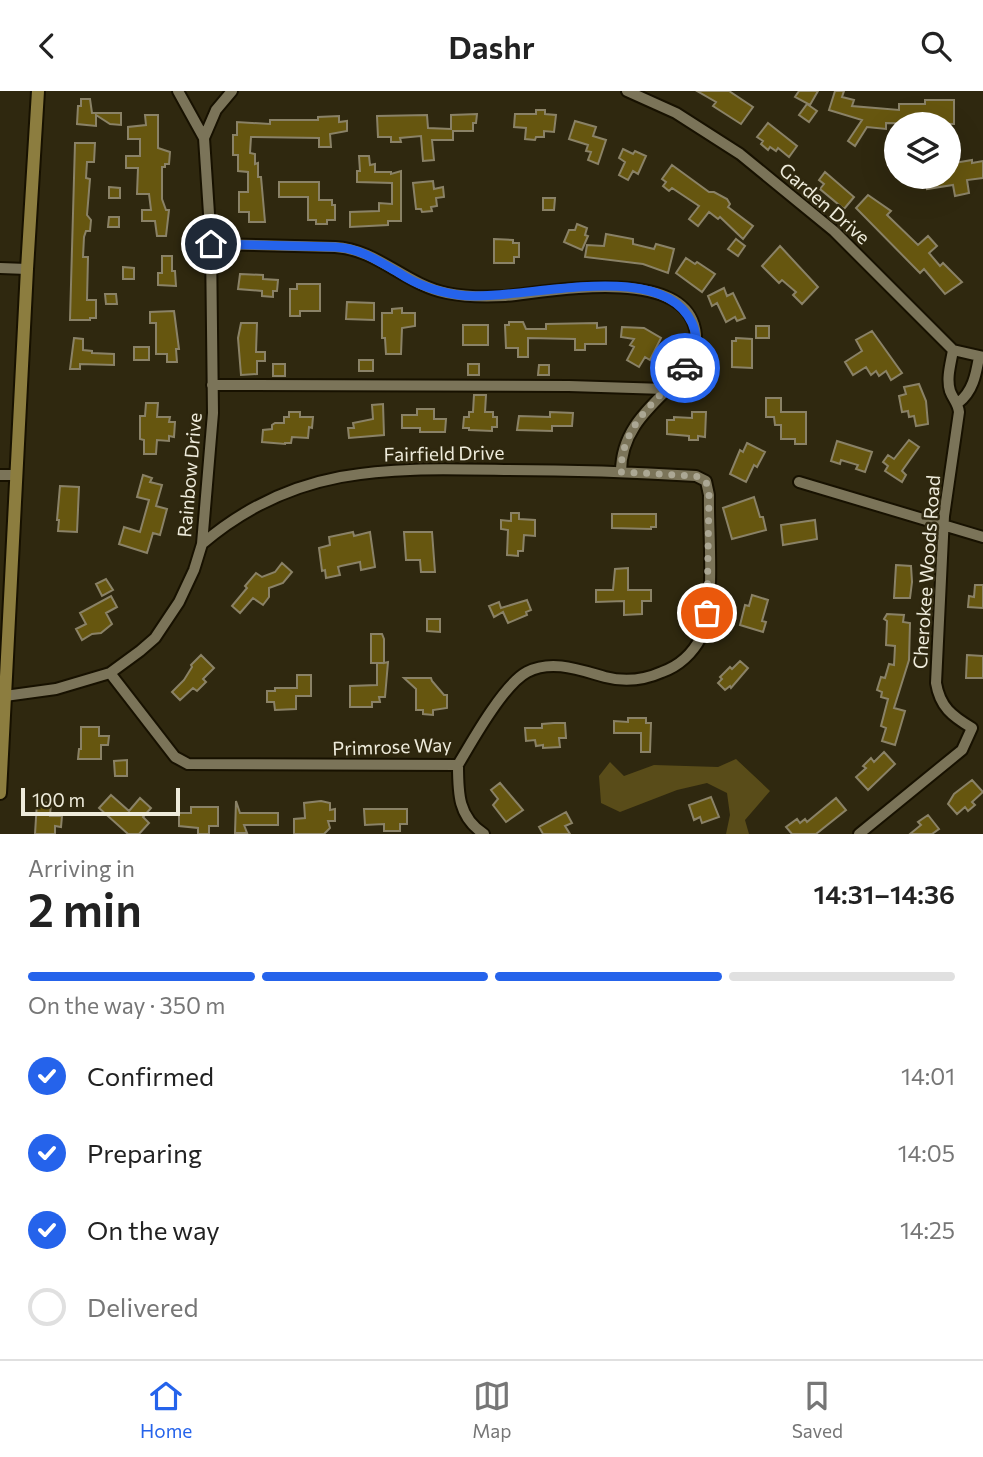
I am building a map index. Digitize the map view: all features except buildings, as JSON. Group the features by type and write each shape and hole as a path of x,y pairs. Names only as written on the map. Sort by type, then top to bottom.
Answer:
{"main road":[{"path":"0,793 38,91"}],"street":[{"name":"Rainbow Drive","path":"5,696 56,688 110,673 155,638 170,618 194,571 202,544 210,461 211,244 204,138 178,91"},
{"name":"Rainbow Drive","path":"204,138 216,110 233,91"},
{"name":"Garden Drive","path":"627,91 676,113 740,154 834,232 953,350 981,357"},
{"path":"211,244 355,249 431,289 460,295 503,296 607,286 657,292 679,305 688,314 696,335 696,346 691,361 643,413 632,429 621,454 621,472"},
{"path":"0,268 27,268"},
{"name":"Cherokee Woods Road","path":"953,350 949,386 960,412 943,526 936,683 938,696 951,715 977,726"},
{"name":"Cherokee Woods Road","path":"958,403 966,397 981,357"},
{"path":"212,385 569,386 665,389"},
{"name":"Fairfield Drive","path":"202,544 254,506 277,495 314,482 351,474 437,469 621,472 704,478"},
{"path":"0,475 16,475"},
{"name":"Primrose Way","path":"110,673 175,757 188,764 458,765 510,686 525,673 547,666 563,666 608,678 638,679 668,670 690,654 701,638 707,613 709,495 704,478"},
{"path":"799,482 983,537"},
{"path":"859,834 962,750 977,726"},
{"path":"458,765 458,795 463,810 472,824 484,834"}],"shaded area":[{"path":"736,759 770,791 745,820 749,834 726,834 730,815 727,793 707,783 677,790 620,812 601,803 599,776 610,762 624,776 654,765 718,767"}],"way so far":[{"path":"685,368 643,413 632,429 621,454 621,472 696,476 706,481 709,495 707,613"}],"route":[{"path":"211,244 355,249 383,262 412,281 431,289 460,295 503,296 607,286 657,292 679,305 694,326 696,346 694,355 685,368"}]}
